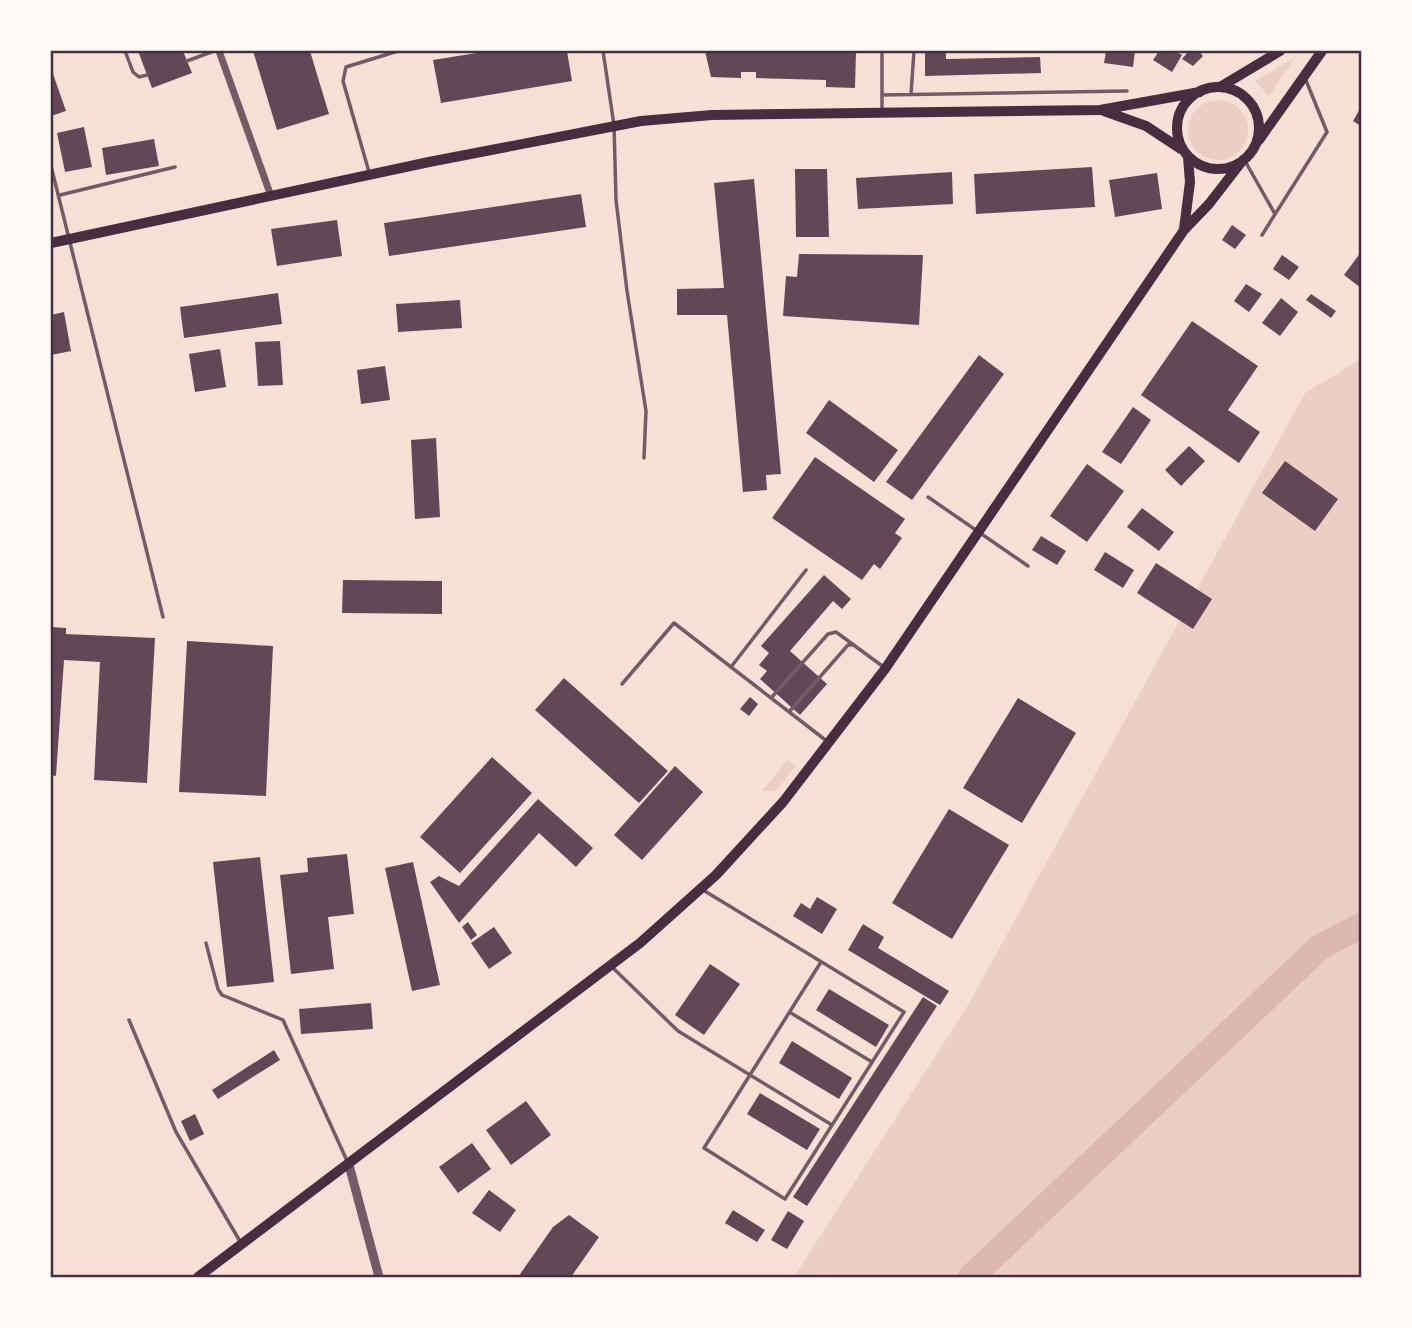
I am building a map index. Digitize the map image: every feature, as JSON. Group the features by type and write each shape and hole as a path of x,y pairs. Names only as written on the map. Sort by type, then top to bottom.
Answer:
{"main road":[{"path":"51,243 614,125 712,115 1101,110 1220,87 1280,51"},
{"path":"198,1277 611,966 701,889 775,811 830,744 886,668 1184,230 1209,204 1255,146 1322,51"},
{"path":"1220,87 1240,93 1254,108 1259,129 1255,146"},
{"path":"1184,230 1190,182 1186,154 1178,134 1180,114 1191,97 1200,92"},
{"path":"1101,110 1146,125 1200,165 1218,169 1244,160"}],"street":[{"path":"217,51 271,196"},
{"path":"349,1165 381,1276"}],"lane":[{"path":"125,51 133,72 139,77 147,75"},
{"path":"187,61 217,51"},
{"path":"370,175 343,81 344,73 346,67 398,51"},
{"path":"603,51 614,125 618,213 646,411 644,458"},
{"path":"882,51 882,113"},
{"path":"911,94 914,51"},
{"path":"1262,235 1327,132 1303,76"},
{"path":"882,95 1127,91"},
{"path":"1244,160 1275,214"},
{"path":"51,166 163,617"},
{"path":"60,195 176,167"},
{"path":"928,497 1028,566"},
{"path":"731,667 806,570"},
{"path":"622,684 674,623 830,744"},
{"path":"771,698 828,634 836,632 886,668"},
{"path":"789,712 848,645 854,646"},
{"path":"701,889 821,961 904,1012 785,1199 704,1148 752,1076 821,961"},
{"path":"206,943 222,995 283,1020 349,1165"},
{"path":"611,966 678,1031 832,1125"},
{"path":"791,1013 872,1062"},
{"path":"129,1020 176,1132 242,1244"}],"shaded area":[{"path":"1295,57 1269,96 1255,81"},
{"path":"1218,100 1235,105 1243,113 1248,130 1243,147 1235,155 1218,160 1201,155 1193,147 1188,130 1193,113 1201,105"},
{"path":"1361,359 1361,1277 794,1277 968,1005 1305,393"},
{"path":"788,759 796,766 776,791 762,791"}],"building":[{"path":"138,51 183,51 192,73 152,88"},
{"path":"253,51 310,51 329,114 277,130"},
{"path":"489,51 567,51 572,81 441,103 433,60"},
{"path":"705,51 856,51 855,88 826,87 826,80 756,78 756,72 741,72 741,78 711,77"},
{"path":"925,51 946,51 946,59 1040,57 1041,73 925,76"},
{"path":"1106,51 1135,51 1133,67 1104,63"},
{"path":"1159,51 1175,51 1182,55 1172,72 1153,60"},
{"path":"1184,51 1203,51 1203,56 1193,66 1182,59 1187,53"},
{"path":"51,68 66,111 51,116"},
{"path":"1361,107 1361,126 1353,121"},
{"path":"84,127 92,167 65,172 57,133"},
{"path":"154,139 159,166 106,175 102,148"},
{"path":"1092,167 1095,207 976,214 974,174"},
{"path":"795,169 827,169 829,237 796,237"},
{"path":"952,172 953,204 858,209 856,178"},
{"path":"1157,173 1162,209 1115,217 1109,180"},
{"path":"754,179 781,474 766,475 767,490 743,492 727,315 677,315 677,289 724,288 714,183"},
{"path":"581,194 586,227 389,256 384,223"},
{"path":"337,220 342,256 277,266 271,229"},
{"path":"1232,225 1246,235 1235,249 1222,240"},
{"path":"1361,252 1361,288 1344,275"},
{"path":"799,254 923,255 919,325 783,316 786,276 797,277"},
{"path":"1282,255 1299,267 1289,280 1273,269"},
{"path":"1246,284 1262,294 1249,312 1234,301"},
{"path":"278,293 282,324 184,338 180,307"},
{"path":"1311,294 1336,311 1331,318 1306,300"},
{"path":"1281,298 1298,312 1280,336 1262,323"},
{"path":"460,300 462,328 398,332 396,304"},
{"path":"64,312 71,351 51,355 51,315"},
{"path":"1192,321 1258,366 1228,410 1260,432 1239,463 1141,395"},
{"path":"280,341 283,385 258,386 255,342"},
{"path":"220,349 226,387 195,392 189,354"},
{"path":"979,355 1004,374 912,500 886,482"},
{"path":"385,366 390,400 361,404 357,370"},
{"path":"829,400 898,450 874,482 806,433"},
{"path":"1133,407 1151,420 1121,464 1102,452"},
{"path":"436,438 440,517 415,519 411,440"},
{"path":"1189,446 1205,461 1181,486 1165,470"},
{"path":"815,457 905,519 895,533 902,538 880,569 874,564 862,580 772,518"},
{"path":"1285,461 1338,499 1315,531 1262,493"},
{"path":"1087,464 1124,491 1087,542 1050,516"},
{"path":"1142,508 1174,532 1159,551 1127,527"},
{"path":"1041,536 1066,551 1057,565 1032,550"},
{"path":"1105,552 1134,570 1123,588 1094,570"},
{"path":"1156,563 1212,599 1193,629 1137,593"},
{"path":"824,575 851,599 842,609 833,601 790,651 827,684 800,715 760,679 767,671 759,665 769,653 761,646"},
{"path":"343,580 442,581 442,614 342,613"},
{"path":"51,627 66,628 66,634 155,638 147,783 94,780 100,662 64,660 56,776 51,775"},
{"path":"187,641 273,646 266,796 179,792"},
{"path":"564,678 668,771 639,803 535,710"},
{"path":"750,697 758,704 749,716 740,709"},
{"path":"1018,698 1076,733 1022,823 963,788"},
{"path":"492,757 532,793 460,873 420,837"},
{"path":"675,766 703,792 642,860 614,835"},
{"path":"538,799 593,848 576,867 539,833 459,923 430,882 439,876 459,886"},
{"path":"949,809 1009,845 952,939 892,903"},
{"path":"347,854 354,914 328,917 334,969 291,974 280,875 308,872 307,858"},
{"path":"260,857 274,982 227,987 213,862"},
{"path":"413,862 440,985 412,991 385,868"},
{"path":"817,897 837,909 822,934 793,916 801,903 810,909"},
{"path":"468,922 477,935 471,940 462,927"},
{"path":"863,924 884,937 878,948 949,991 940,1005 848,950"},
{"path":"494,927 512,953 489,969 471,943"},
{"path":"710,964 740,984 704,1035 675,1015"},
{"path":"829,989 889,1025 876,1047 816,1010"},
{"path":"923,997 937,1006 807,1206 793,1197"},
{"path":"371,1003 373,1029 301,1034 299,1009"},
{"path":"792,1041 852,1078 839,1099 779,1063"},
{"path":"274,1050 280,1060 218,1099 212,1090"},
{"path":"760,1093 820,1129 807,1150 747,1114"},
{"path":"526,1101 551,1135 511,1165 486,1130"},
{"path":"195,1114 204,1134 190,1141 181,1121"},
{"path":"472,1143 491,1169 458,1193 439,1167"},
{"path":"489,1190 516,1210 500,1232 472,1213"},
{"path":"733,1210 765,1230 757,1242 725,1223"},
{"path":"788,1211 804,1221 787,1249 771,1240"},
{"path":"569,1215 599,1237 571,1277 518,1277 553,1227"}],"waterway":[{"path":"971,1277 1320,947 1361,926"}]}
